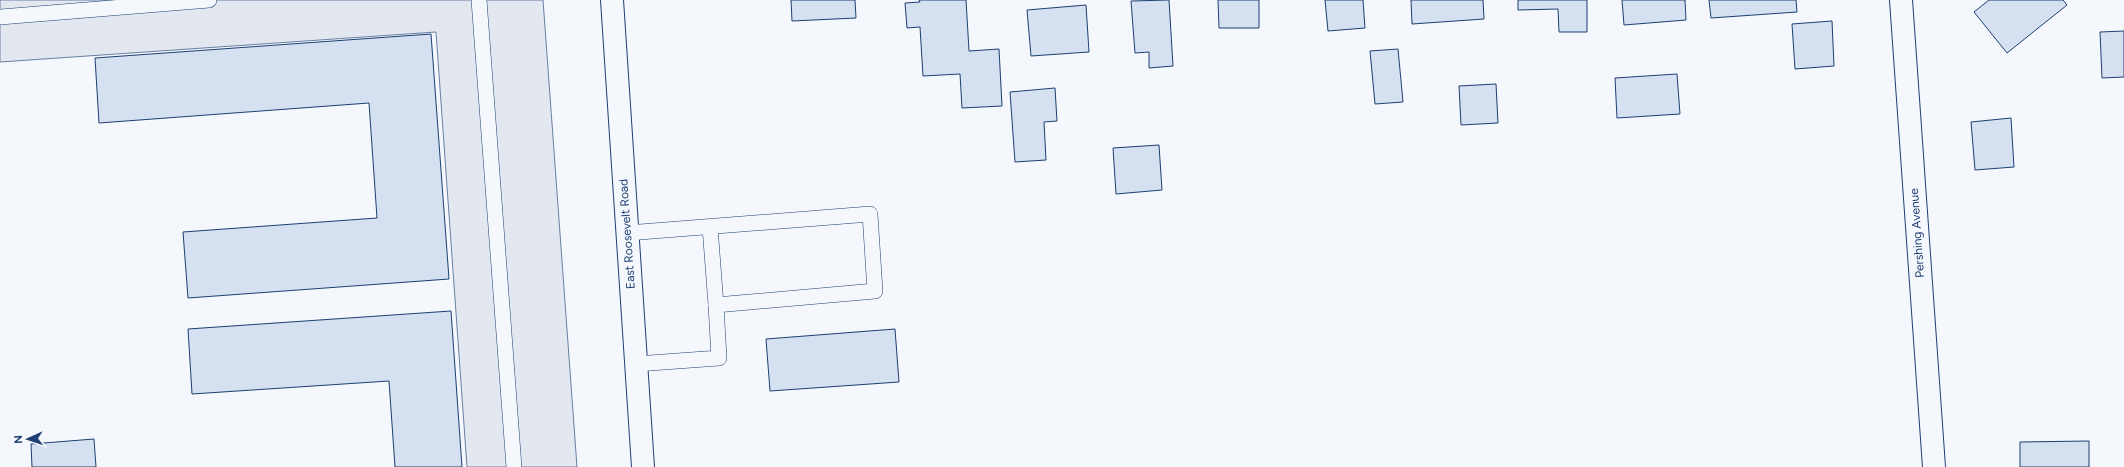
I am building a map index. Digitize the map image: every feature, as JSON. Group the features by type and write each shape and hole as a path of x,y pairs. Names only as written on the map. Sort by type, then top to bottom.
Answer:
{"main road":[{"name":"East Roosevelt Road","path":"612,0 636,364 645,467"},
{"name":"Pershing Avenue","path":"1901,0 1934,467"}],"lane":[{"path":"0,17 209,0"},
{"path":"479,0 514,467"},
{"path":"627,233 870,214 875,291 716,305"},
{"path":"636,364 719,358 710,227"}],"shaded area":[{"path":"0,0 543,0 577,467 467,467 436,32 0,62"}],"building":[{"path":"791,0 855,0 856,18 792,21"},
{"path":"919,0 966,0 969,51 999,49 1002,106 962,108 960,74 923,76 920,27 907,28 905,3 920,2"},
{"path":"1169,0 1173,66 1149,68 1149,52 1135,53 1131,1"},
{"path":"1218,0 1259,0 1259,28 1219,28"},
{"path":"1325,0 1363,0 1365,28 1328,31"},
{"path":"1411,0 1483,0 1484,19 1412,24"},
{"path":"1518,0 1587,0 1587,32 1559,32 1558,9 1518,10"},
{"path":"1622,0 1685,0 1686,20 1624,25"},
{"path":"1709,0 1796,0 1797,12 1711,18"},
{"path":"1989,0 2063,0 2067,5 2007,53 1974,12"},
{"path":"1086,5 1089,52 1031,56 1027,10"},
{"path":"1832,21 1834,66 1795,69 1792,24"},
{"path":"2124,31 2124,77 2102,78 2100,32"},
{"path":"431,34 449,279 188,298 183,232 377,218 369,103 99,123 95,58"},
{"path":"1398,49 1403,102 1375,104 1370,51"},
{"path":"1677,74 1680,114 1617,118 1615,78"},
{"path":"1496,84 1498,123 1461,125 1459,86"},
{"path":"1055,88 1057,121 1044,122 1046,160 1015,162 1010,92"},
{"path":"2011,118 2014,167 1975,170 1971,122"},
{"path":"1159,145 1162,190 1116,194 1113,148"},
{"path":"451,311 462,467 395,467 389,381 192,394 188,329"},
{"path":"895,329 899,382 770,391 766,339"},
{"path":"94,439 96,467 32,467 31,444"},
{"path":"2089,441 2089,467 2020,467 2020,442"}]}
